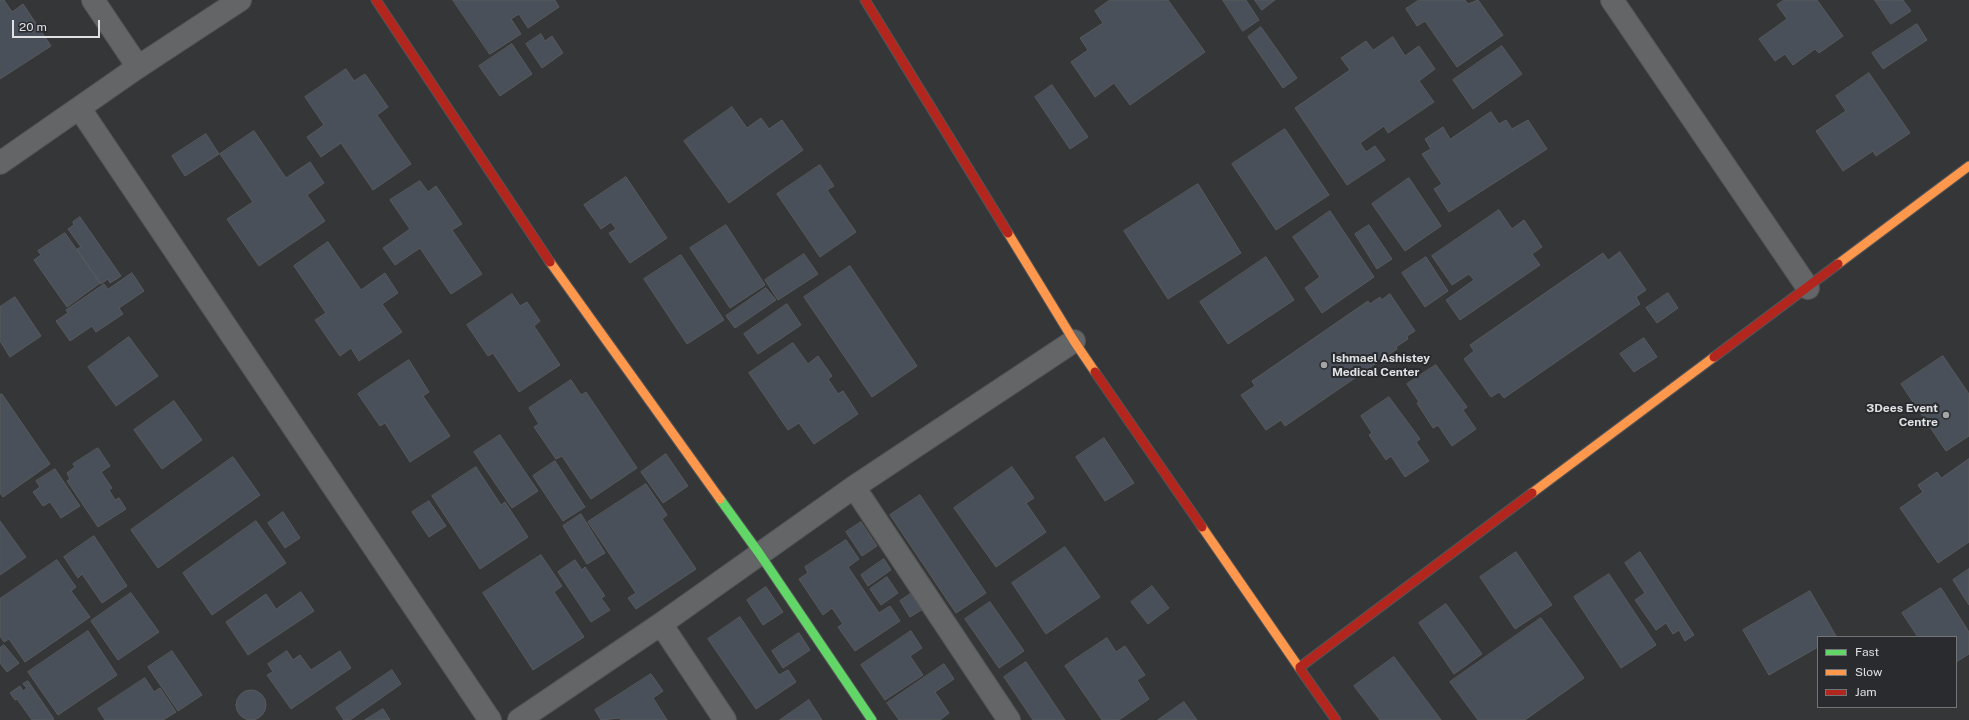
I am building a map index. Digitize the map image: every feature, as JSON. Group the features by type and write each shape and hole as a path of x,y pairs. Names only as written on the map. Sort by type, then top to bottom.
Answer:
{"street":[{"path":"93,0 138,67"},
{"path":"0,164 138,67 240,0"},
{"path":"376,0 556,273 759,553 872,720"},
{"path":"865,0 1074,340 1336,720"},
{"path":"1612,0 1808,288"},
{"path":"80,109 490,720"},
{"path":"1300,667 1969,166"},
{"path":"530,717 854,487 1074,340"},
{"path":"854,487 1009,720"},
{"path":"661,624 725,720"}],"building":[{"path":"0,0 4,0 12,12 23,4 51,46 0,79"},
{"path":"453,0 555,0 559,7 528,28 519,14 511,19 521,34 490,54"},
{"path":"1110,0 1168,0 1205,52 1130,105 1114,83 1095,97 1071,62 1088,50 1080,38 1103,23 1095,11"},
{"path":"1223,0 1246,0 1259,20 1243,31"},
{"path":"1255,0 1275,0 1262,10"},
{"path":"1419,0 1465,0 1468,4 1478,0 1503,35 1457,67 1425,21 1417,26 1406,9"},
{"path":"1784,0 1817,0 1843,36 1819,53 1815,49 1793,65 1785,54 1775,61 1759,39 1787,19 1777,5"},
{"path":"1875,0 1903,0 1911,11 1891,24"},
{"path":"1917,24 1927,40 1883,69 1872,53"},
{"path":"1261,27 1297,78 1283,88 1248,37"},
{"path":"541,34 545,41 552,36 563,53 542,68 526,44"},
{"path":"1393,37 1405,56 1419,46 1435,69 1419,81 1434,102 1388,133 1384,126 1360,143 1366,152 1375,146 1385,160 1347,185 1295,108 1350,70 1341,58 1366,41 1373,50"},
{"path":"512,44 532,74 500,96 479,66"},
{"path":"1502,46 1522,74 1473,109 1453,80"},
{"path":"346,69 354,81 365,74 388,107 377,115 411,164 373,190 341,143 321,157 307,137 324,125 305,97"},
{"path":"1869,73 1910,133 1876,156 1873,151 1843,171 1816,131 1846,111 1836,96"},
{"path":"1052,85 1088,137 1070,149 1035,97"},
{"path":"732,107 747,128 761,118 769,129 782,120 803,150 729,203 684,141"},
{"path":"1491,112 1499,124 1506,120 1512,129 1528,120 1547,149 1449,212 1434,189 1442,184 1422,154 1431,149 1425,139 1443,127 1450,139"},
{"path":"1285,129 1329,195 1276,230 1232,164"},
{"path":"254,131 286,178 310,162 324,183 307,195 325,221 259,266 227,219 253,202 220,154"},
{"path":"206,134 219,154 185,176 172,156"},
{"path":"820,165 834,186 827,190 856,232 820,257 777,194"},
{"path":"626,177 667,238 630,263 609,233 616,229 611,222 601,229 584,205"},
{"path":"1409,178 1441,226 1405,251 1372,204"},
{"path":"420,181 428,192 436,186 462,224 452,230 482,274 451,294 420,248 395,265 383,248 410,229 390,200"},
{"path":"1198,184 1241,253 1168,299 1124,231"},
{"path":"1499,210 1512,229 1524,220 1542,247 1532,254 1540,265 1460,320 1446,300 1474,280 1469,274 1452,285 1432,256"},
{"path":"1330,211 1374,277 1322,313 1305,288 1320,277 1293,237"},
{"path":"80,217 121,276 110,283 108,279 101,284 77,249 81,247 68,229 74,225 73,222"},
{"path":"726,225 765,285 730,308 690,248"},
{"path":"1369,225 1392,259 1377,269 1355,234"},
{"path":"65,233 100,283 67,307 34,260 41,255 38,251"},
{"path":"328,242 361,290 385,273 398,293 382,304 402,332 359,361 351,348 340,356 315,320 326,313 294,266"},
{"path":"1620,252 1646,290 1636,297 1640,304 1504,398 1499,392 1491,397 1464,359 1474,351 1470,345 1603,253 1608,260"},
{"path":"804,254 818,274 778,300 765,280"},
{"path":"681,255 724,320 687,344 644,279"},
{"path":"1266,257 1294,300 1228,344 1200,302"},
{"path":"1426,257 1448,291 1425,307 1402,273"},
{"path":"850,266 917,366 872,397 804,297"},
{"path":"132,273 144,291 119,308 123,314 96,332 92,326 70,341 56,321 68,313 66,310 104,284 108,289"},
{"path":"766,288 776,300 735,328 726,316"},
{"path":"1668,293 1678,308 1657,323 1646,308"},
{"path":"512,294 520,306 527,302 540,321 534,326 560,365 519,392 493,353 488,356 467,325"},
{"name":"Ishmael Ashistey Medical Center","path":"1390,294 1415,331 1407,336 1408,339 1396,347 1397,349 1285,426 1281,420 1266,430 1241,395 1255,386 1252,381 1368,301 1370,304 1380,297 1381,300"},
{"path":"15,297 41,336 10,357 0,341 0,307"},
{"path":"787,304 801,325 758,354 744,334"},
{"path":"129,337 158,376 116,406 88,367"},
{"path":"1644,338 1657,357 1634,372 1620,354"},
{"path":"793,343 808,364 818,356 832,376 828,379 838,394 843,391 858,414 814,444 799,423 788,430 749,373"},
{"name":"3Dees Event Centre","path":"1943,356 1969,394 1969,436 1946,451 1901,384"},
{"path":"409,360 429,392 423,396 450,436 410,462 385,423 380,426 358,394"},
{"path":"1436,365 1467,407 1463,410 1476,429 1452,446 1438,425 1433,428 1407,384"},
{"path":"571,380 581,395 586,392 637,468 591,499 562,456 556,459 534,427 539,424 529,408"},
{"path":"2,394 50,464 3,497 0,493 0,395"},
{"path":"1389,397 1420,439 1416,442 1429,461 1405,477 1391,456 1386,460 1369,435 1372,433 1361,416"},
{"path":"174,401 202,440 162,469 134,430"},
{"path":"500,435 538,491 512,508 474,452"},
{"path":"1104,438 1134,483 1105,501 1076,457"},
{"path":"98,448 110,466 101,472 112,488 109,490 115,500 119,498 126,509 98,527 67,481 70,479 67,473 75,467 73,464"},
{"path":"666,454 688,486 663,503 641,472"},
{"path":"233,457 260,495 158,568 131,530"},
{"path":"1969,459 1969,542 1938,563 1900,508 1923,492 1918,485 1937,472 1941,478"},
{"path":"555,461 585,507 563,521 533,476"},
{"path":"476,467 501,505 505,502 528,537 480,569 432,496"},
{"path":"1012,467 1034,498 1026,503 1046,532 996,567 954,508"},
{"path":"55,469 80,506 61,518 50,502 43,506 33,492 40,487 36,481"},
{"path":"646,484 667,515 662,519 696,569 636,609 628,598 636,593 588,522"},
{"path":"920,495 986,593 956,613 890,515"},
{"path":"429,501 446,526 429,537 412,512"},
{"path":"283,512 300,538 285,548 268,523"},
{"path":"581,514 605,553 587,564 563,526"},
{"path":"0,521 26,557 0,575"},
{"path":"256,521 286,563 212,615 183,573"},
{"path":"861,522 877,546 862,556 846,532"},
{"path":"94,536 127,586 102,603 82,574 78,578 64,557"},
{"path":"846,540 859,559 848,567 879,613 890,606 900,621 855,651 838,627 843,624 832,608 823,615 799,579 808,573 805,567"},
{"path":"1065,547 1100,597 1046,634 1012,583"},
{"path":"1516,552 1552,605 1515,629 1480,577"},
{"path":"1640,552 1694,635 1685,641 1679,630 1673,634 1666,623 1656,630 1635,600 1645,593 1625,563"},
{"path":"541,555 562,586 554,592 584,637 533,670 483,593"},
{"path":"884,559 891,570 868,586 861,575"},
{"path":"57,560 76,587 71,591 90,617 25,662 9,639 4,642 0,636 0,599"},
{"path":"575,560 582,570 585,567 605,596 601,598 610,610 591,622 558,572"},
{"path":"1969,569 1969,605 1953,580"},
{"path":"1609,574 1656,645 1621,668 1574,597"},
{"path":"887,577 898,593 881,605 870,589"},
{"path":"1152,586 1169,608 1148,624 1131,602"},
{"path":"766,587 783,612 763,625 747,600"},
{"path":"1941,588 1969,632 1969,654 1957,661 1957,636 1917,636 1902,613"},
{"path":"1810,591 1836,636 1817,636 1817,648 1769,675 1743,630"},
{"path":"301,592 314,611 248,655 226,622 266,594 276,609"},
{"path":"131,593 159,632 118,660 91,621"},
{"path":"912,593 923,609 910,617 900,601"},
{"path":"990,602 1024,651 999,668 965,619"},
{"path":"1446,604 1482,654 1454,674 1419,623"},
{"path":"740,617 779,675 788,670 796,682 756,709 708,639"},
{"path":"1541,618 1584,678 1525,720 1478,720 1450,682"},
{"path":"88,631 117,675 58,715 28,672"},
{"path":"911,631 922,648 910,656 923,675 885,700 861,665"},
{"path":"799,633 810,650 783,668 772,651"},
{"path":"1107,638 1116,652 1125,646 1145,675 1137,680 1149,699 1119,720 1102,720 1065,666"},
{"path":"4,645 19,663 7,672 0,663 0,648"},
{"path":"172,651 202,695 178,711 148,667"},
{"path":"287,651 293,660 300,655 311,670 340,651 351,668 291,709 267,675 273,672 268,664"},
{"path":"1394,657 1441,720 1380,720 1354,686"},
{"path":"1026,662 1065,720 1033,720 1004,677"},
{"path":"944,664 954,679 935,692 949,713 940,720 899,720 887,703"},
{"path":"392,670 401,684 350,720 344,720 336,708"},
{"path":"651,674 663,691 653,698 667,720 621,720 620,718 601,720 595,710"},
{"path":"145,678 154,692 160,688 176,712 163,720 105,720 98,709"},
{"path":"28,681 54,719 32,720 17,699 15,700 10,693 20,686 23,691 27,688 23,684"},
{"path":"251,690 262,694 266,705 262,716 251,720 240,716 236,705 240,694"},
{"path":"809,700 822,720 780,720"},
{"path":"1184,702 1197,720 1158,720"},
{"path":"383,709 390,720 365,720"}],"traffic: fast":[{"path":"720,499 759,553 872,720"}],"traffic: slow":[{"path":"1838,264 1969,166"},
{"path":"1008,233 1074,341 1095,372"},
{"path":"550,262 720,499"},
{"path":"1532,493 1714,357"},
{"path":"1202,527 1300,669"}],"traffic: jam":[{"path":"376,0 550,262"},
{"path":"865,0 1008,233"},
{"path":"1714,357 1838,264"},
{"path":"1095,372 1202,527"},
{"path":"1300,667 1532,493"},
{"path":"1300,669 1336,720"}],"place":[{"name":"Ishmael Ashistey Medical Center","path":"1324,365"},
{"name":"3Dees Event Centre","path":"1946,415"}]}
